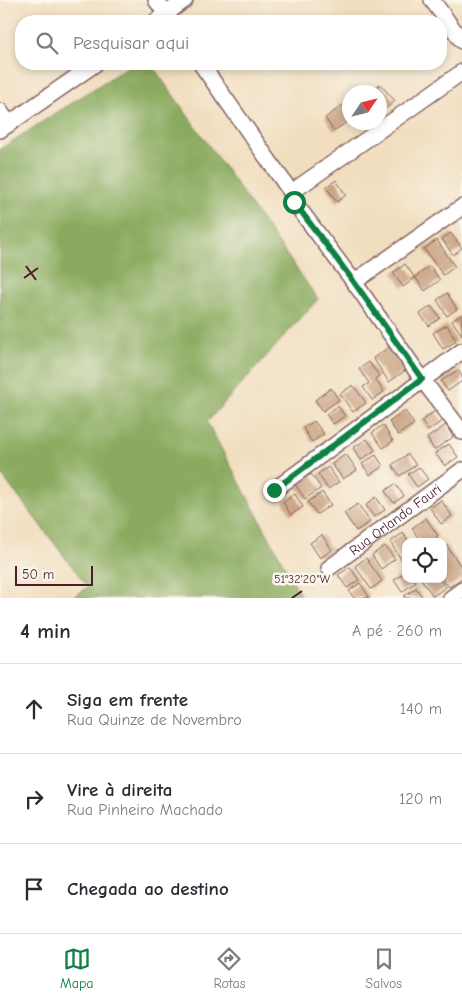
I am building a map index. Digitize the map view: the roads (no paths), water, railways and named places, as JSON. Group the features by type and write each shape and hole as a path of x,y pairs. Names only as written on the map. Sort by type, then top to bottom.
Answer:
{"street":[{"path":"156,0 162,15"},
{"path":"168,15 185,0"},
{"path":"432,0 443,15"},
{"path":"447,20 462,41"},
{"path":"0,111 4,127 86,70"},
{"path":"205,70 293,195 294,202 462,432"},
{"path":"293,195 296,189 462,72"},
{"path":"354,282 462,207"},
{"path":"274,490 462,351"},
{"name":"Rua Orlando Fauri","path":"329,568 462,470"},
{"path":"451,598 462,590"}]}
